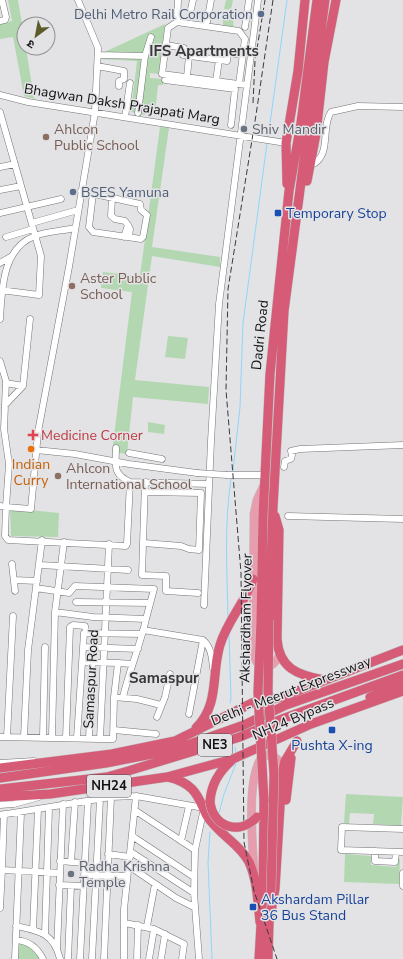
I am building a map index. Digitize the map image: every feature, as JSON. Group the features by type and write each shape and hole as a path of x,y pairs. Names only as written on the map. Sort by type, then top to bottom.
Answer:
{"highway":[{"path":"289,191 286,179 286,143 298,71 305,0"},
{"path":"289,191 301,123 317,0"},
{"path":"292,246 325,0"},
{"path":"292,246 301,217 315,141 324,62 336,0"},
{"name":"Dadri Road","path":"265,479 270,374 289,191"},
{"name":"Dadri Road","path":"273,507 284,311 292,246"},
{"name":"Akshardham Flyover","path":"265,479 258,692 264,800 268,929"},
{"path":"273,507 279,530 277,639 280,656 293,670 302,675 325,680"},
{"name":"Akshardham Flyover","path":"260,922 267,891 274,774 268,692 273,507"},
{"path":"187,735 200,724 209,710 215,686 218,655 223,637 249,593 253,580"},
{"name":"NH24 Bypass","path":"0,768 55,762 175,741 252,703 282,696 403,650"},
{"name":"Delhi - Meerut Expressway","path":"0,778 20,777 173,750 244,725 286,705 403,664"},
{"name":"Delhi - Meerut Expressway","path":"0,789 20,791 107,777 240,737 282,719 403,675"},
{"path":"352,709 374,694 403,682"},
{"name":"NH24 Bypass","path":"20,791 50,794 167,777 233,759 311,724 403,690"},
{"path":"268,959 268,929 273,904 284,766 297,741 311,724"},
{"path":"273,904 281,895 285,805 290,760 297,741"},
{"path":"233,759 217,776 211,792 210,802 214,816 218,822 231,828 245,826 252,823 257,817 264,800"},
{"path":"167,777 180,780 192,789 204,808 207,816 242,852 248,861 255,885 260,922 259,959"},
{"path":"0,797 20,791"}],"main road":[{"path":"265,479 257,500 254,514 253,655 257,664 264,667 275,663 280,656"},
{"path":"255,885 251,830 257,764 264,755 272,755 284,766"}],"street":[{"path":"0,21 5,20 6,17 2,0"},
{"path":"3,506 31,509 36,450 95,112 98,48 78,0"},
{"path":"177,22 178,0"},
{"path":"191,9 193,0"},
{"path":"207,22 211,0"},
{"path":"245,27 249,0"},
{"path":"204,605 219,304 258,0"},
{"path":"246,85 162,74 168,28 177,22 253,34"},
{"path":"239,84 245,39 242,33"},
{"path":"138,114 145,56 151,37"},
{"path":"166,45 184,48 183,55 219,60 227,61 228,53 243,55"},
{"path":"98,55 145,56"},
{"path":"187,77 189,56"},
{"path":"216,81 219,60"},
{"path":"97,66 124,71 126,75 124,79 119,81 119,86"},
{"path":"165,80 235,89 231,125"},
{"path":"125,117 130,83"},
{"name":"Bhagwan Daksh Prajapati Marg","path":"0,95 28,102 286,143"},
{"path":"315,163 318,161 322,152 328,116 331,112 358,106 403,107"},
{"path":"0,112 3,134 15,164 41,256 39,295 1,290"},
{"path":"0,167 15,164"},
{"path":"0,190 21,186"},
{"path":"81,194 92,193 140,204 141,210 147,215 144,238 126,237 93,232 90,230 88,227 92,193"},
{"path":"112,198 111,216 115,219 125,220 128,225 125,228 126,237"},
{"path":"0,214 61,199"},
{"path":"6,237 78,210"},
{"path":"0,263 12,256 22,244 35,236 75,228"},
{"path":"0,319 1,290 12,256"},
{"path":"5,405 23,386 30,319"},
{"path":"0,361 6,383 4,429 8,452 9,482 3,506 6,538 126,546 130,482"},
{"path":"6,383 23,386"},
{"path":"0,437 4,429"},
{"path":"284,467 285,461 291,459 291,451 300,449 403,445"},
{"path":"116,448 117,473 122,478 130,482 209,484"},
{"path":"36,450 75,454 116,462 265,479"},
{"path":"0,452 8,452"},
{"path":"129,453 162,459"},
{"path":"145,482 142,574 166,576 166,590 198,593"},
{"path":"145,492 209,493"},
{"path":"144,543 181,546 199,550 201,493"},
{"path":"288,516 403,519"},
{"path":"24,737 28,650 42,540"},
{"path":"52,737 55,612 64,542"},
{"name":"Samaspur Road","path":"0,737 100,739 109,544"},
{"path":"12,564 14,591"},
{"path":"40,565 128,570"},
{"path":"14,580 37,584 57,591 70,592 75,586 154,589 143,632 123,697"},
{"path":"76,602 150,603"},
{"path":"55,612 106,618 146,619"},
{"path":"7,737 13,616"},
{"path":"66,738 70,627 73,625 85,626 86,632 83,635 77,738"},
{"path":"86,632 143,632 202,640 207,644 211,652 215,686"},
{"path":"189,714 202,640"},
{"path":"43,737 45,647"},
{"path":"83,647 138,649"},
{"path":"82,662 132,664"},
{"path":"89,739 92,662"},
{"path":"100,739 113,739 114,697 118,663"},
{"path":"157,717 165,697 170,674"},
{"path":"114,697 123,697 161,705"},
{"path":"114,730 156,734"},
{"path":"0,763 26,760 55,762"},
{"path":"0,805 24,802 50,794"},
{"path":"124,959 124,909 136,811 136,796"},
{"path":"0,908 2,814 21,813 63,804 111,797 136,796 204,808 195,850 194,877 194,907 199,959"},
{"path":"104,959 111,797"},
{"path":"92,959 100,799"},
{"path":"80,959 88,801"},
{"path":"72,862 75,802"},
{"path":"60,959 57,949 63,804"},
{"path":"181,841 189,806"},
{"path":"45,934 50,808"},
{"path":"33,930 38,809"},
{"path":"136,811 195,850"},
{"path":"15,959 21,813"},
{"path":"403,830 342,827 341,850 403,852"},
{"path":"132,836 194,877"},
{"path":"375,851 375,861 395,862 396,852"},
{"path":"108,854 131,855 194,894"},
{"path":"60,861 84,863"},
{"path":"129,866 181,901 194,907"},
{"path":"1,870 59,873"},
{"path":"403,873 403,886"},
{"path":"84,874 127,876"},
{"path":"147,926 155,884"},
{"path":"59,885 83,886"},
{"path":"68,959 71,886"},
{"path":"125,923 147,926 184,944 182,959"},
{"path":"137,959 138,925"},
{"path":"16,926 45,934 57,949"},
{"path":"149,959 154,929"},
{"path":"161,959 166,934"},
{"path":"16,940 24,940 33,945 39,951 43,959"}],"green space":[{"path":"8,0 18,0 21,16 16,16 16,53 13,37 0,39 0,24 12,21"},
{"path":"226,0 233,0 231,10 224,9"},
{"path":"223,11 234,12 233,30 223,29"},
{"path":"165,24 159,74 150,73 150,78 163,79 163,85 158,85 155,113 146,112 145,115 131,112 137,61 98,59 98,55"},
{"path":"17,56 27,56 34,99 24,96"},
{"path":"160,127 169,128 152,247 220,257 220,267 152,256 135,380 209,387 208,404 133,397 127,454 112,452 132,292 101,288 103,272 140,276"},
{"path":"168,336 188,338 185,359 165,357"},
{"path":"148,422 165,425 164,434 148,432"},
{"path":"10,508 59,513 58,537 11,536"},
{"path":"346,794 403,797 401,826 373,824 374,814 350,813 349,824 344,823"},
{"path":"345,854 371,856 371,865 396,867 397,858 400,859 399,884 344,882"},
{"path":"18,942 34,948 41,959 18,959"}],"waterway":[{"path":"268,138 287,0"},
{"path":"233,471 240,407 243,323 267,143"},
{"path":"228,617 227,513 231,479"},
{"path":"229,634 230,703"},
{"path":"235,747 236,754"},
{"path":"219,813 224,794 237,761"},
{"path":"210,832 208,862 212,959"}],"railway":[{"path":"253,103 255,61 265,0"},
{"path":"273,0 228,289 226,390 241,573 244,842 254,891 277,959"}],"place":[{"name":"Delhi Metro Rail Corporation","path":"261,14"},
{"name":"Shiv Mandir","path":"244,129"},
{"name":"Ahlcon Public School","path":"46,137"},
{"name":"BSES Yamuna","path":"73,192"},
{"name":"Temporary Stop","path":"278,213"},
{"name":"Aster Public School","path":"72,286"},
{"name":"Medicine Corner","path":"33,435"},
{"name":"Indian Curry","path":"31,449"},
{"name":"Ahlcon International School","path":"58,476"},
{"name":"Pushta X-ing","path":"332,730"},
{"name":"Radha Krishna Temple","path":"71,874"},
{"name":"Akshardam Pillar 36 Bus Stand","path":"253,907"}],"district":[{"name":"IFS Apartments","path":"204,51"},
{"name":"Samaspur","path":"164,678"}]}
